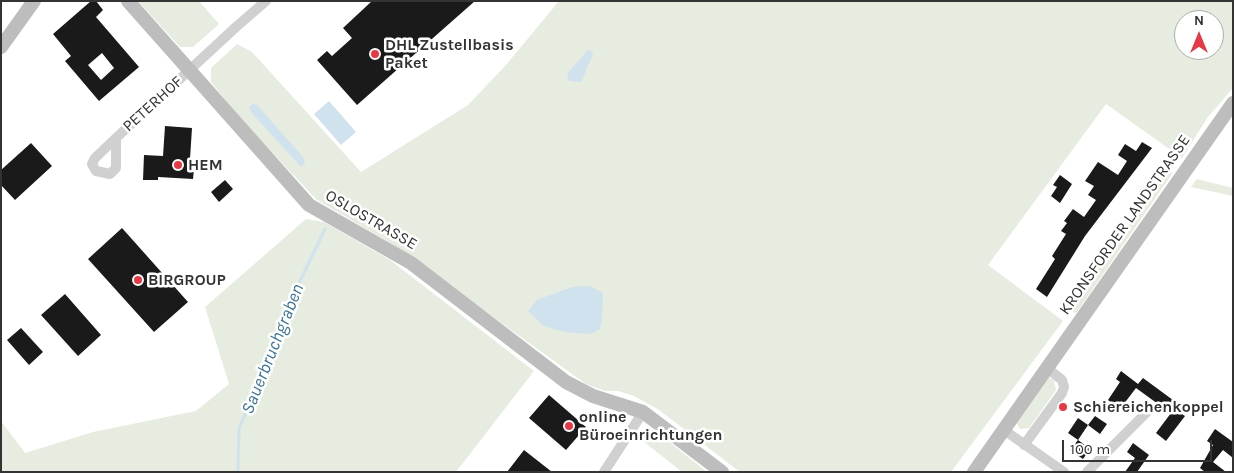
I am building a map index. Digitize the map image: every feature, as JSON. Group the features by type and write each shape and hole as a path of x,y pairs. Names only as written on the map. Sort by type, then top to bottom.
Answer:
{"street":[{"path":"1,47 34,1"},
{"name":"OSLOSTRASSE","path":"128,1 191,69 272,166 310,205 411,263 566,382 593,396 643,412 722,472"},
{"name":"PETERHOF","path":"116,138 266,1"},
{"name":"KRONSFORDER LANDSTRASSE","path":"974,472 1233,103"},
{"path":"1024,445 1062,393 1064,387 1062,380 1047,368"},
{"path":"1088,472 1148,411"},
{"path":"604,472 643,412"},
{"path":"1004,430 1064,472"}],"shaded area":[{"path":"138,1 199,1 219,24 193,47 180,47"},
{"path":"559,1 1233,1 1233,88 1208,117 1182,158 1106,104 988,265 1063,321 951,472 740,472 659,410 634,396 618,391 605,391 586,384 392,244 317,200 244,123 211,82 211,68 237,44 252,52 361,172 468,105 506,65"},
{"path":"1170,169 1172,174 1077,312 1074,313 1071,307 1167,170"},
{"path":"1197,179 1233,188 1233,196 1191,187"},
{"path":"306,219 324,222 390,260 534,371 456,472 1,472 1,421 25,453 93,432 196,411 229,384 205,307"},
{"path":"1047,377 1054,380 1056,390 1029,428 1020,429 1016,422"},
{"path":"653,429 707,472 682,472 644,442"}],"water":[{"path":"589,49 593,54 581,82 569,81 567,74"},
{"path":"329,101 356,132 341,145 314,114"},
{"path":"253,104 257,105 303,157 305,163 301,167 251,112 249,107"},
{"path":"589,286 602,292 603,298 600,329 591,334 565,332 544,326 528,311 537,300 572,287"}],"building":[{"path":"91,1 96,1 103,10 96,17 139,67 99,101 65,61 71,56 53,34","holes":["102,53 114,68 101,80 88,65"]},
{"name":"DHL Zustellbasis Paket","path":"372,1 475,1 357,105 317,60 327,51 332,56 352,38 343,28"},
{"path":"165,126 192,128 190,159 195,159 193,179 158,177 158,180 143,180 144,155 163,156"},
{"path":"1142,142 1152,148 1085,236 1047,297 1036,289 1055,259 1052,256 1066,234 1061,231 1067,223 1064,221 1073,209 1084,217 1096,200 1088,195 1094,186 1085,181 1098,162 1118,175 1127,161 1118,155 1125,144 1136,151"},
{"path":"31,143 52,166 15,200 1,185 1,170"},
{"path":"1060,175 1072,184 1060,203 1051,196 1057,187 1053,185"},
{"path":"225,180 233,189 219,202 211,192"},
{"name":"BIRGROUP","path":"122,228 188,302 154,332 88,259"},
{"path":"65,294 101,335 78,356 41,315"},
{"path":"21,328 43,352 29,365 7,340"},
{"path":"1121,371 1138,384 1143,378 1177,403 1169,412 1136,388 1120,409 1108,400 1120,382 1116,379"},
{"path":"549,395 586,427 566,450 529,418"},
{"path":"1174,409 1185,416 1166,441 1156,433"},
{"path":"1095,416 1107,424 1100,434 1088,425"},
{"path":"1078,418 1088,425 1078,440 1068,433"},
{"path":"1215,429 1233,442 1233,458 1223,450 1213,462 1226,472 1205,472 1200,468 1213,445 1207,441"},
{"path":"1078,440 1090,449 1083,459 1070,450"},
{"path":"1133,443 1149,455 1137,472 1125,472 1135,458 1127,452"},
{"path":"524,450 552,472 507,472"}],"waterway":[{"name":"Sauerbruchgraben","path":"238,472 239,429 255,390 276,351 291,300 325,229"}],"place":[{"name":"DHL Zustellbasis Paket","path":"375,54"},
{"name":"HEM","path":"178,165"},
{"name":"BIRGROUP","path":"138,280"},
{"name":"Schiereichenkoppel","path":"1063,407"},
{"name":"online Büroeinrichtungen","path":"569,426"}]}
